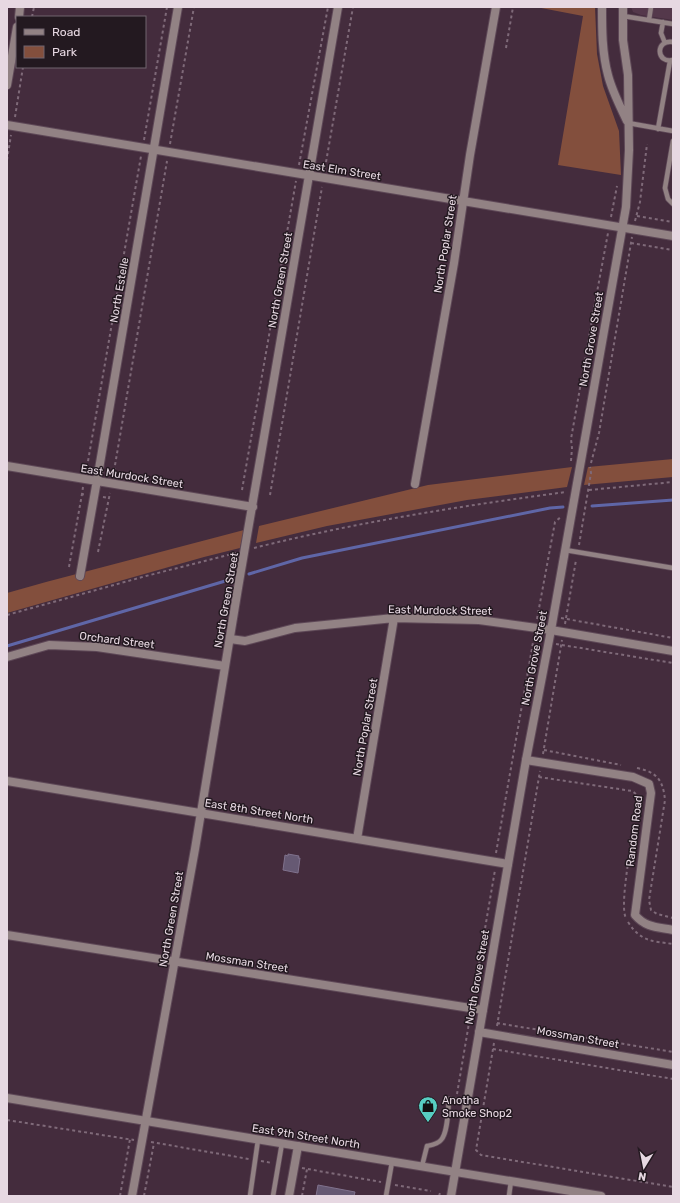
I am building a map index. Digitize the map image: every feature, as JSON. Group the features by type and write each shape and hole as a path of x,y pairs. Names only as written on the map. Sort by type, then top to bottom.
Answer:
{"street":[{"name":"North Estelle","path":"80,576 178,7"},
{"name":"North Green Street","path":"132,1196 201,813 338,7"},
{"name":"North Poplar Street","path":"415,484 454,263 496,7"},
{"name":"North Grove Street","path":"602,7 602,34 608,75 615,96 628,123"},
{"name":"North Grove Street","path":"451,1196 526,760 551,630 626,207 629,150 628,75 623,40 623,11"},
{"path":"7,85 16,33"},
{"name":"East Elm Street","path":"10,126 673,236"},
{"name":"East Murdock Street","path":"7,466 253,507"},
{"name":"North Poplar Street","path":"357,839 394,618"},
{"name":"East Murdock Street","path":"230,639 245,641 295,628 394,618 479,620 564,632 673,651"},
{"name":"Orchard Street","path":"7,657 49,645 97,647 225,666"},
{"name":"Random Road","path":"526,760 633,777 649,784 651,793 635,915 641,922 650,926 673,930"},
{"name":"East 8th Street North","path":"7,781 508,864"},
{"name":"Mossman Street","path":"7,935 483,1010"},
{"name":"Mossman Street","path":"479,1032 673,1064"},
{"name":"East 9th Street North","path":"7,1098 601,1196"},
{"path":"289,1196 298,1146"}],"lane":[{"path":"648,20 651,7"},
{"path":"623,11 648,20 673,24"},
{"path":"663,22 661,33 665,43"},
{"path":"658,129 671,60 664,59 660,54 660,47 665,43 673,42"},
{"path":"628,123 673,131"},
{"path":"673,141 671,168 665,188 668,198 673,204"},
{"path":"565,550 673,568"},
{"path":"422,1166 427,1146 438,1143 445,1133 450,1099 467,1102"},
{"path":"250,1196 258,1140"},
{"path":"273,1196 282,1144"},
{"path":"386,1196 392,1162"},
{"path":"509,1196 511,1181"}],"path":[{"path":"87,467 168,7"},
{"path":"114,471 194,7"},
{"path":"242,490 297,173 328,7"},
{"path":"270,495 353,7"},
{"path":"506,48 513,7"},
{"path":"568,7 575,7"},
{"path":"7,160 10,126 23,68"},
{"path":"647,144 640,202 631,243 598,433 590,468 591,474 476,1150 481,1155 673,1187"},
{"path":"570,463 572,439 595,303 618,183"},
{"path":"636,216 673,222"},
{"path":"631,243 673,250"},
{"path":"7,614 245,550 425,512 576,491 673,482"},
{"path":"69,567 82,494"},
{"path":"98,552 109,498"},
{"path":"456,1100 495,875 496,852 555,522 563,515"},
{"path":"553,617 673,638"},
{"path":"548,642 673,663"},
{"path":"544,750 625,766"},
{"path":"633,767 648,770 656,776 663,786 665,800 649,900 651,910 657,914 673,918"},
{"path":"539,777 632,791 640,797 625,890 624,916 638,935 648,940 673,944"},
{"path":"497,1023 673,1052"},
{"path":"493,1049 673,1079"},
{"path":"7,1120 279,1164"},
{"path":"120,1196 130,1139"},
{"path":"144,1196 154,1143"},
{"path":"294,1167 431,1191"},
{"path":"302,1196 307,1169"}],"shaded area":[{"path":"631,7 673,7 673,20 641,15 633,12"}],"green space":[{"path":"536,7 595,7 597,54 603,86 619,131 621,175 558,165 583,16"},
{"path":"673,459 673,477 584,485 588,467"},
{"path":"572,467 567,487 467,500 327,526 256,543 259,526 428,485"},
{"path":"244,530 240,548 7,613 7,593"}],"building":[{"path":"288,854 299,856 298,873 283,870 285,855 288,856"},
{"path":"318,1185 355,1192 354,1196 316,1196"}],"waterway":[{"path":"592,506 673,500"},
{"path":"249,574 302,558 550,508 563,507"},
{"path":"7,646 232,579"}],"place":[{"name":"Anotha Smoke Shop2","path":"428,1123"}]}
